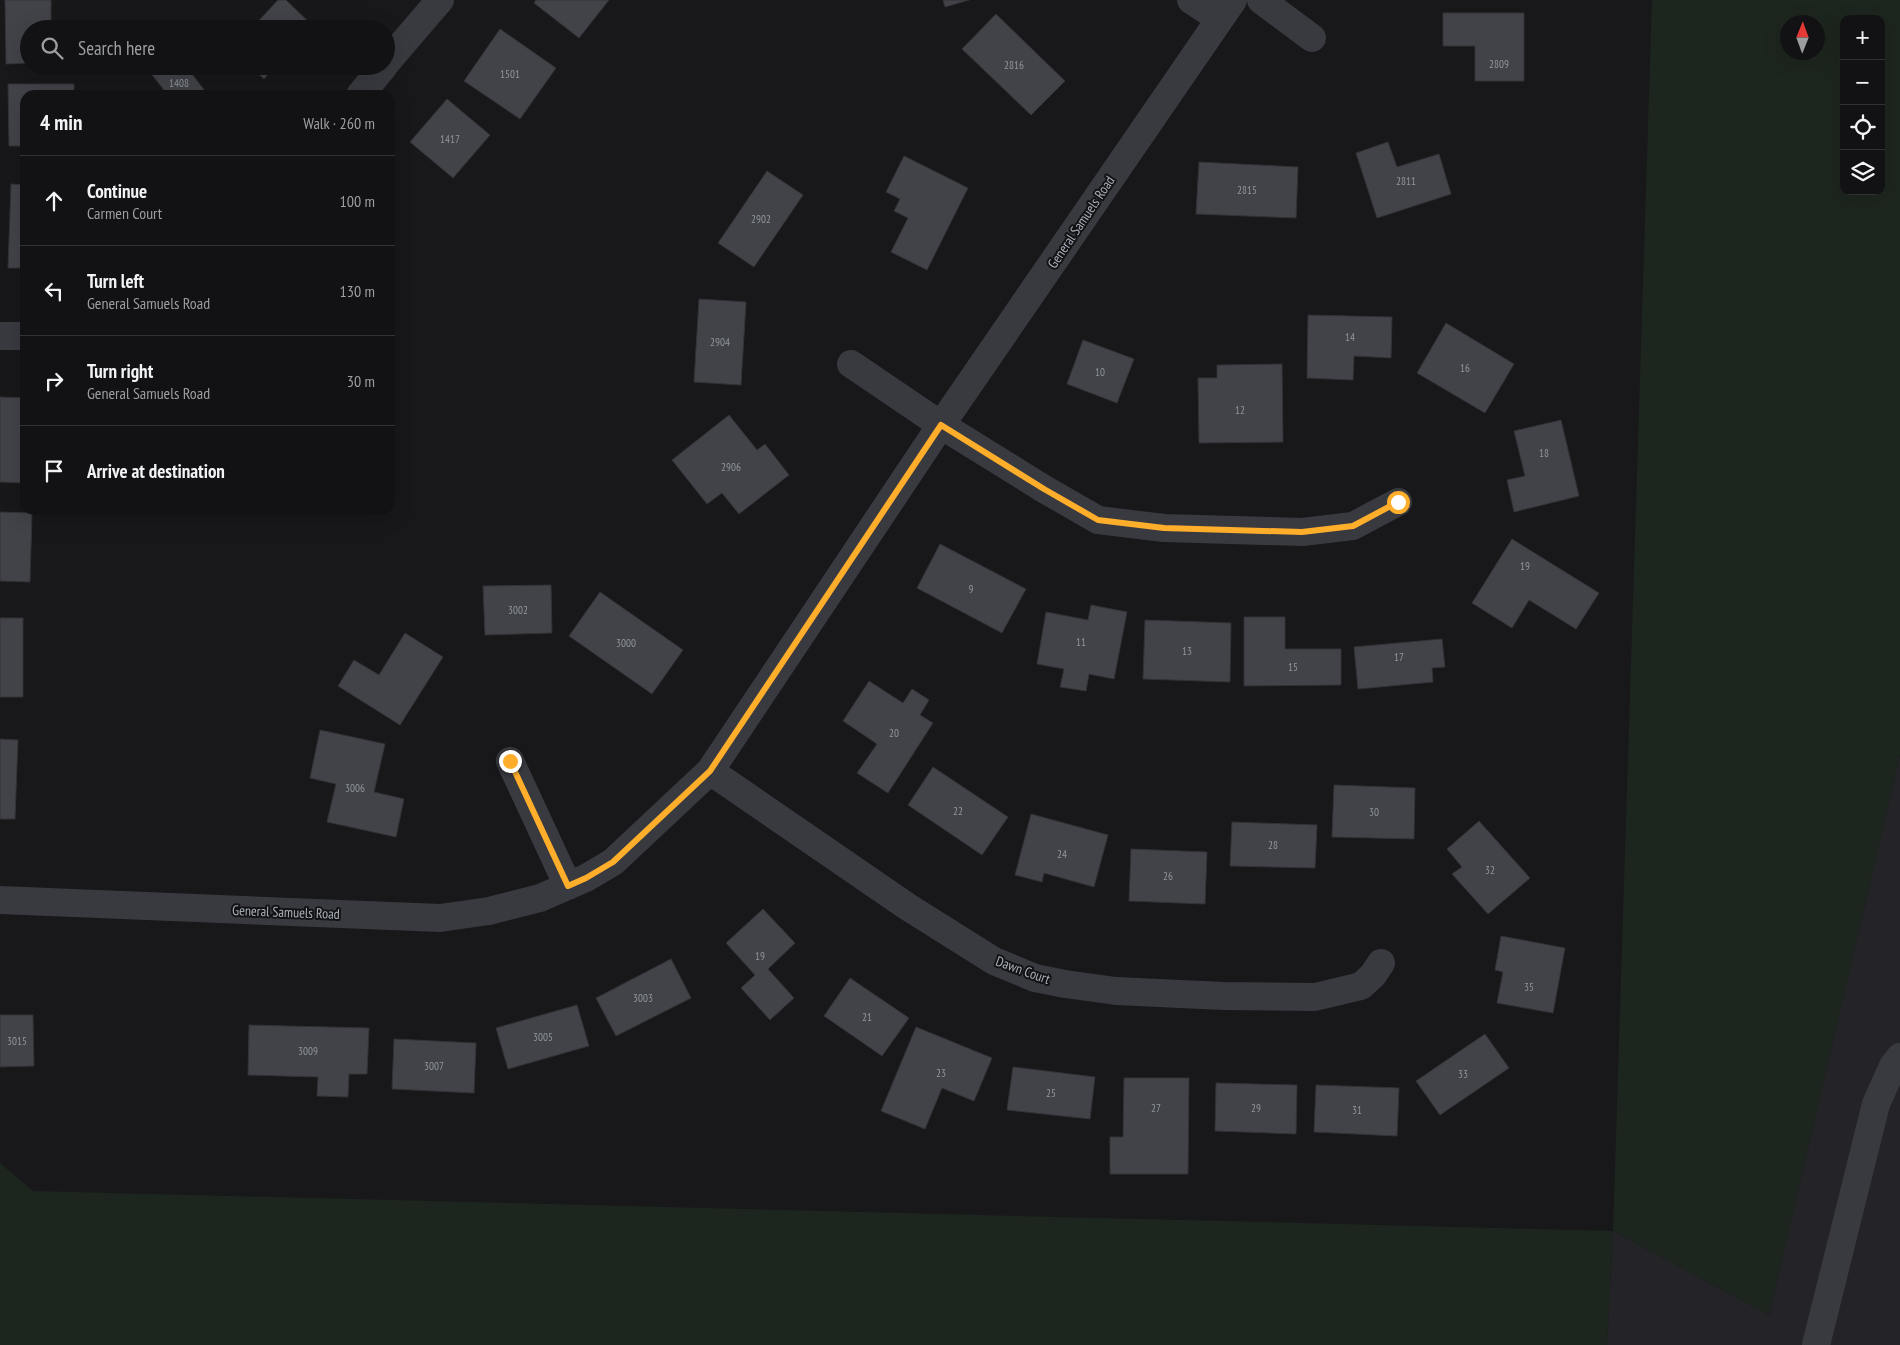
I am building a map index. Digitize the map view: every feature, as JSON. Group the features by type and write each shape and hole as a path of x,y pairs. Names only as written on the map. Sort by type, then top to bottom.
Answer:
{"street":[{"path":"395,52 440,0"},
{"name":"General Samuels Road","path":"0,900 440,918 489,911 540,898 586,878 613,862 710,771 941,425 1226,10 1191,0"},
{"path":"1261,0 1312,38"},
{"path":"364,90 377,75"},
{"path":"0,336 20,336"},
{"path":"851,364 941,425 1098,520 1164,528 1302,532 1353,526 1398,502"},
{"path":"510,761 568,886"},
{"name":"Dawn Court","path":"710,771 908,907 994,961 1035,978 1116,991 1224,996 1315,997 1361,986 1373,975 1381,963"},
{"path":"1816,1345 1876,1104 1893,1066 1900,1057"}],"shaded area":[{"path":"1652,0 1900,0 1900,755 1769,1315 1613,1231"},
{"path":"1900,755 1900,1345 1607,1345 1613,1231 1769,1315"},
{"path":"0,1163 33,1191 1613,1231 1607,1345 0,1345"}],"building":[{"path":"5,0 51,0 51,20 20,20 20,63 6,64"},
{"path":"278,0 286,0 307,20 259,20"},
{"path":"536,0 609,0 579,38 534,3"},
{"path":"943,0 969,0 945,7"},
{"path":"1443,13 1524,13 1524,81 1475,81 1475,46 1443,46"},
{"path":"996,14 1065,81 1031,115 962,49"},
{"path":"500,29 556,68 520,119 464,81"},
{"path":"152,75 193,75 204,90 164,90"},
{"path":"8,84 74,84 74,90 20,90 20,146 9,146"},
{"path":"447,99 490,135 453,178 410,142"},
{"path":"1388,142 1397,167 1439,154 1451,194 1377,218 1356,153"},
{"path":"904,156 968,188 927,270 891,252 908,218 894,211 900,199 886,192"},
{"path":"1199,162 1298,167 1296,218 1196,214"},
{"path":"767,171 803,195 754,267 718,243"},
{"path":"11,184 20,185 20,268 8,268"},
{"path":"699,299 746,302 741,385 694,382"},
{"path":"1308,315 1392,317 1391,358 1354,356 1353,380 1307,378"},
{"path":"1446,323 1514,364 1485,413 1417,373"},
{"path":"1083,340 1134,359 1117,403 1067,384"},
{"path":"1282,364 1283,442 1199,443 1198,378 1217,378 1217,365"},
{"path":"0,397 20,398 20,483 0,482"},
{"path":"729,415 757,450 765,444 789,475 739,514 722,493 707,504 672,460"},
{"path":"1561,420 1579,496 1514,512 1507,480 1525,476 1514,431"},
{"path":"0,512 32,515 30,582 0,581"},
{"path":"1512,539 1599,593 1576,629 1529,600 1512,628 1472,603"},
{"path":"940,544 1026,589 1002,633 917,588"},
{"path":"551,585 552,633 485,635 483,586"},
{"path":"600,592 683,650 652,694 569,636"},
{"path":"1091,605 1127,612 1114,679 1089,674 1086,691 1060,687 1064,669 1037,664 1046,612 1088,620"},
{"path":"1244,617 1285,617 1285,649 1341,649 1341,685 1244,686"},
{"path":"0,618 23,618 23,697 0,697"},
{"path":"1145,620 1231,623 1230,682 1143,679"},
{"path":"405,633 443,657 400,725 338,686 354,660 379,675"},
{"path":"1442,639 1445,667 1432,668 1433,682 1358,689 1354,647"},
{"path":"869,681 903,703 912,689 929,700 920,715 933,723 888,793 857,773 877,744 843,721"},
{"path":"320,730 385,744 374,792 404,799 396,837 327,822 336,784 310,778"},
{"path":"0,739 18,740 15,819 0,819"},
{"path":"933,767 1008,817 982,855 908,805"},
{"path":"1334,785 1415,788 1414,839 1332,837"},
{"path":"1031,814 1108,835 1094,887 1044,873 1042,882 1015,875"},
{"path":"1479,821 1530,878 1488,914 1452,874 1462,867 1447,849"},
{"path":"1232,822 1317,825 1315,868 1230,866"},
{"path":"1131,849 1207,852 1205,904 1129,901"},
{"path":"763,909 795,943 768,969 794,998 770,1020 741,988 755,975 726,943"},
{"path":"1501,936 1565,948 1553,1013 1497,1003 1503,972 1495,970"},
{"path":"671,959 691,998 616,1036 596,998"},
{"path":"850,978 909,1018 882,1056 824,1016"},
{"path":"577,1005 589,1046 508,1069 496,1028"},
{"path":"0,1015 33,1015 34,1066 0,1067"},
{"path":"249,1025 369,1028 367,1074 349,1074 348,1097 317,1096 318,1077 248,1075"},
{"path":"916,1027 992,1058 974,1101 942,1088 925,1129 881,1111"},
{"path":"1485,1034 1509,1068 1440,1115 1416,1081"},
{"path":"394,1039 476,1043 474,1093 392,1089"},
{"path":"1013,1067 1095,1077 1090,1119 1007,1110"},
{"path":"1124,1078 1189,1078 1188,1174 1110,1174 1110,1137 1123,1137"},
{"path":"1216,1083 1297,1085 1296,1134 1215,1131"},
{"path":"1316,1085 1399,1088 1397,1136 1314,1132"}],"route":[{"path":"510,761 568,886 613,862 710,771 941,425 1098,520 1164,528 1302,532 1353,526 1398,502"}]}
